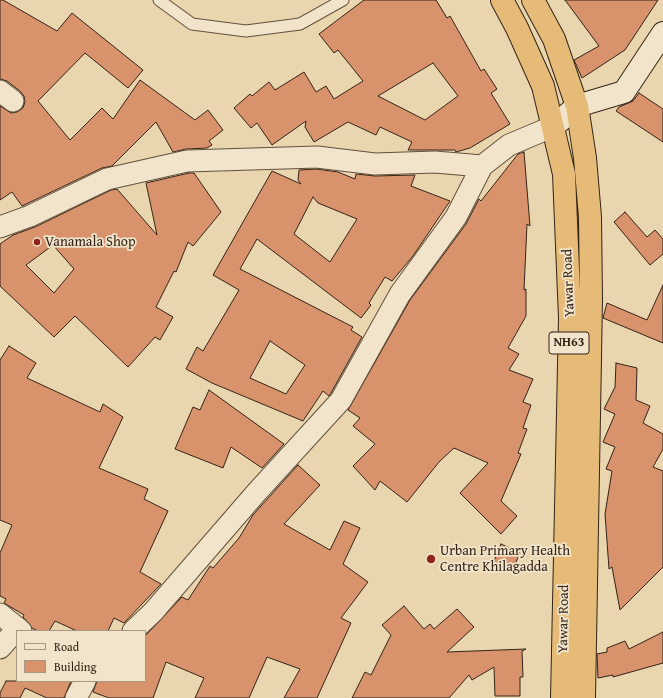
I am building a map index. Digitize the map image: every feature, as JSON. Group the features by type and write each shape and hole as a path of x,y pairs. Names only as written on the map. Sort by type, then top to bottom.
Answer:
{"highway":[{"name":"Yawar Road","path":"502,0 517,28 543,86 554,126 564,174 570,318 562,698"},
{"name":"NH63","path":"533,0 554,39 577,106 585,158 590,217 591,300 584,698"}],"street":[{"path":"624,92 663,33"},
{"path":"134,630 153,612 256,493 341,400 400,294 456,217 482,166 509,144 554,126 577,106 624,92 663,50"},
{"path":"0,227 30,216 107,179 187,161 317,157 375,164 435,162 482,166"},
{"path":"0,614 20,630"},
{"path":"0,648 16,634"},
{"path":"76,698 84,682"}],"lane":[{"path":"159,0 192,24 246,31 300,24 343,0"}],"building":[{"path":"0,0 3,0 57,31 72,13 143,70 128,88 85,53 38,101 70,140 102,108 113,119 140,80 195,120 208,110 223,130 209,141 212,145 207,148 186,149 173,152 156,122 112,166 102,168 22,206 12,192 0,200 0,106 11,113 17,112 23,108 25,102 24,96 20,91 7,81 0,79"},
{"path":"364,0 436,0 447,18 450,16 481,71 484,69 497,89 491,93 510,124 470,148 456,152 455,150 408,150 412,142 380,127 376,135 348,122 314,142 305,127 306,121 272,145 257,123 251,128 234,108 250,94 252,96 269,82 275,90 304,72 316,92 326,86 334,99 363,81 338,50 334,53 319,34","holes":["433,63 458,96 425,120 378,96"]},
{"path":"565,0 658,0 625,50 582,78 574,60 599,46"},
{"path":"639,93 663,109 663,142 616,111 619,107 633,101"},
{"path":"524,152 530,226 527,224 524,290 526,289 526,316 508,348 519,354 509,370 533,379 523,402 531,405 523,428 527,429 518,453 521,454 501,501 517,516 501,534 460,493 488,463 454,448 439,462 407,502 380,481 375,490 353,466 375,444 353,426 360,418 348,410 410,300 466,224 479,199 481,201 518,154"},
{"path":"316,169 338,172 355,179 356,174 375,176 415,175 411,186 450,201 413,256 392,281 385,277 369,303 371,305 361,318 257,239 240,269 353,327 351,330 362,337 329,396 323,391 303,421 212,383 186,369 197,347 203,351 239,290 213,275 272,171 301,184 298,180 299,170","holes":["313,197 318,203 357,219 330,262 294,234","270,341 305,365 286,394 250,378"]},
{"path":"194,173 221,212 193,246 188,242 176,272 174,271 156,307 173,317 160,340 155,337 128,367 75,316 54,337 0,286 0,244 13,235 35,227 111,190 117,189 157,235 146,183","holes":["53,245 74,269 54,293 26,265"]},
{"path":"625,212 647,237 655,230 663,239 663,254 650,265 614,222"},
{"path":"663,285 663,343 603,318 607,303 647,320"},
{"path":"9,346 36,363 27,378 100,412 103,404 123,417 99,468 148,489 144,499 168,511 140,572 161,584 124,623 114,618 108,630 75,630 55,621 50,630 36,630 32,628 23,617 24,615 4,603 6,599 0,596 0,553 12,525 0,520 0,360"},
{"path":"616,363 637,368 636,400 650,406 643,423 663,434 663,449 653,467 663,471 663,567 620,610 612,567 609,569 605,514 612,471 606,469 615,447 603,442 615,414 604,409 615,387"},
{"path":"209,390 284,444 262,468 231,447 223,468 175,449 193,407 200,410"},
{"path":"298,465 320,485 284,524 330,550 344,521 360,528 343,564 368,582 341,618 351,623 317,698 284,698 300,669 267,657 249,698 195,698 204,678 166,662 153,698 109,698 93,692 97,682 146,682 146,635 182,597 188,600 210,566 213,568 239,538 253,515"},
{"path":"501,544 520,553 512,571 493,563"},
{"path":"404,606 424,629 430,624 434,629 457,609 474,627 447,652 526,649 522,651 523,677 520,677 520,696 495,696 494,667 472,680 469,675 449,698 352,698 365,672 371,675 391,635 382,625"},
{"path":"663,632 663,663 613,677 613,675 598,678 597,654 607,652 607,648 625,641 629,649"},
{"path":"6,681 71,682 64,698 47,698 25,688 20,698 0,698 0,693"}],"place":[{"name":"Vanamala Shop","path":"37,242"},
{"name":"Urban Primary Health Centre Khilagadda","path":"431,559"}]}
